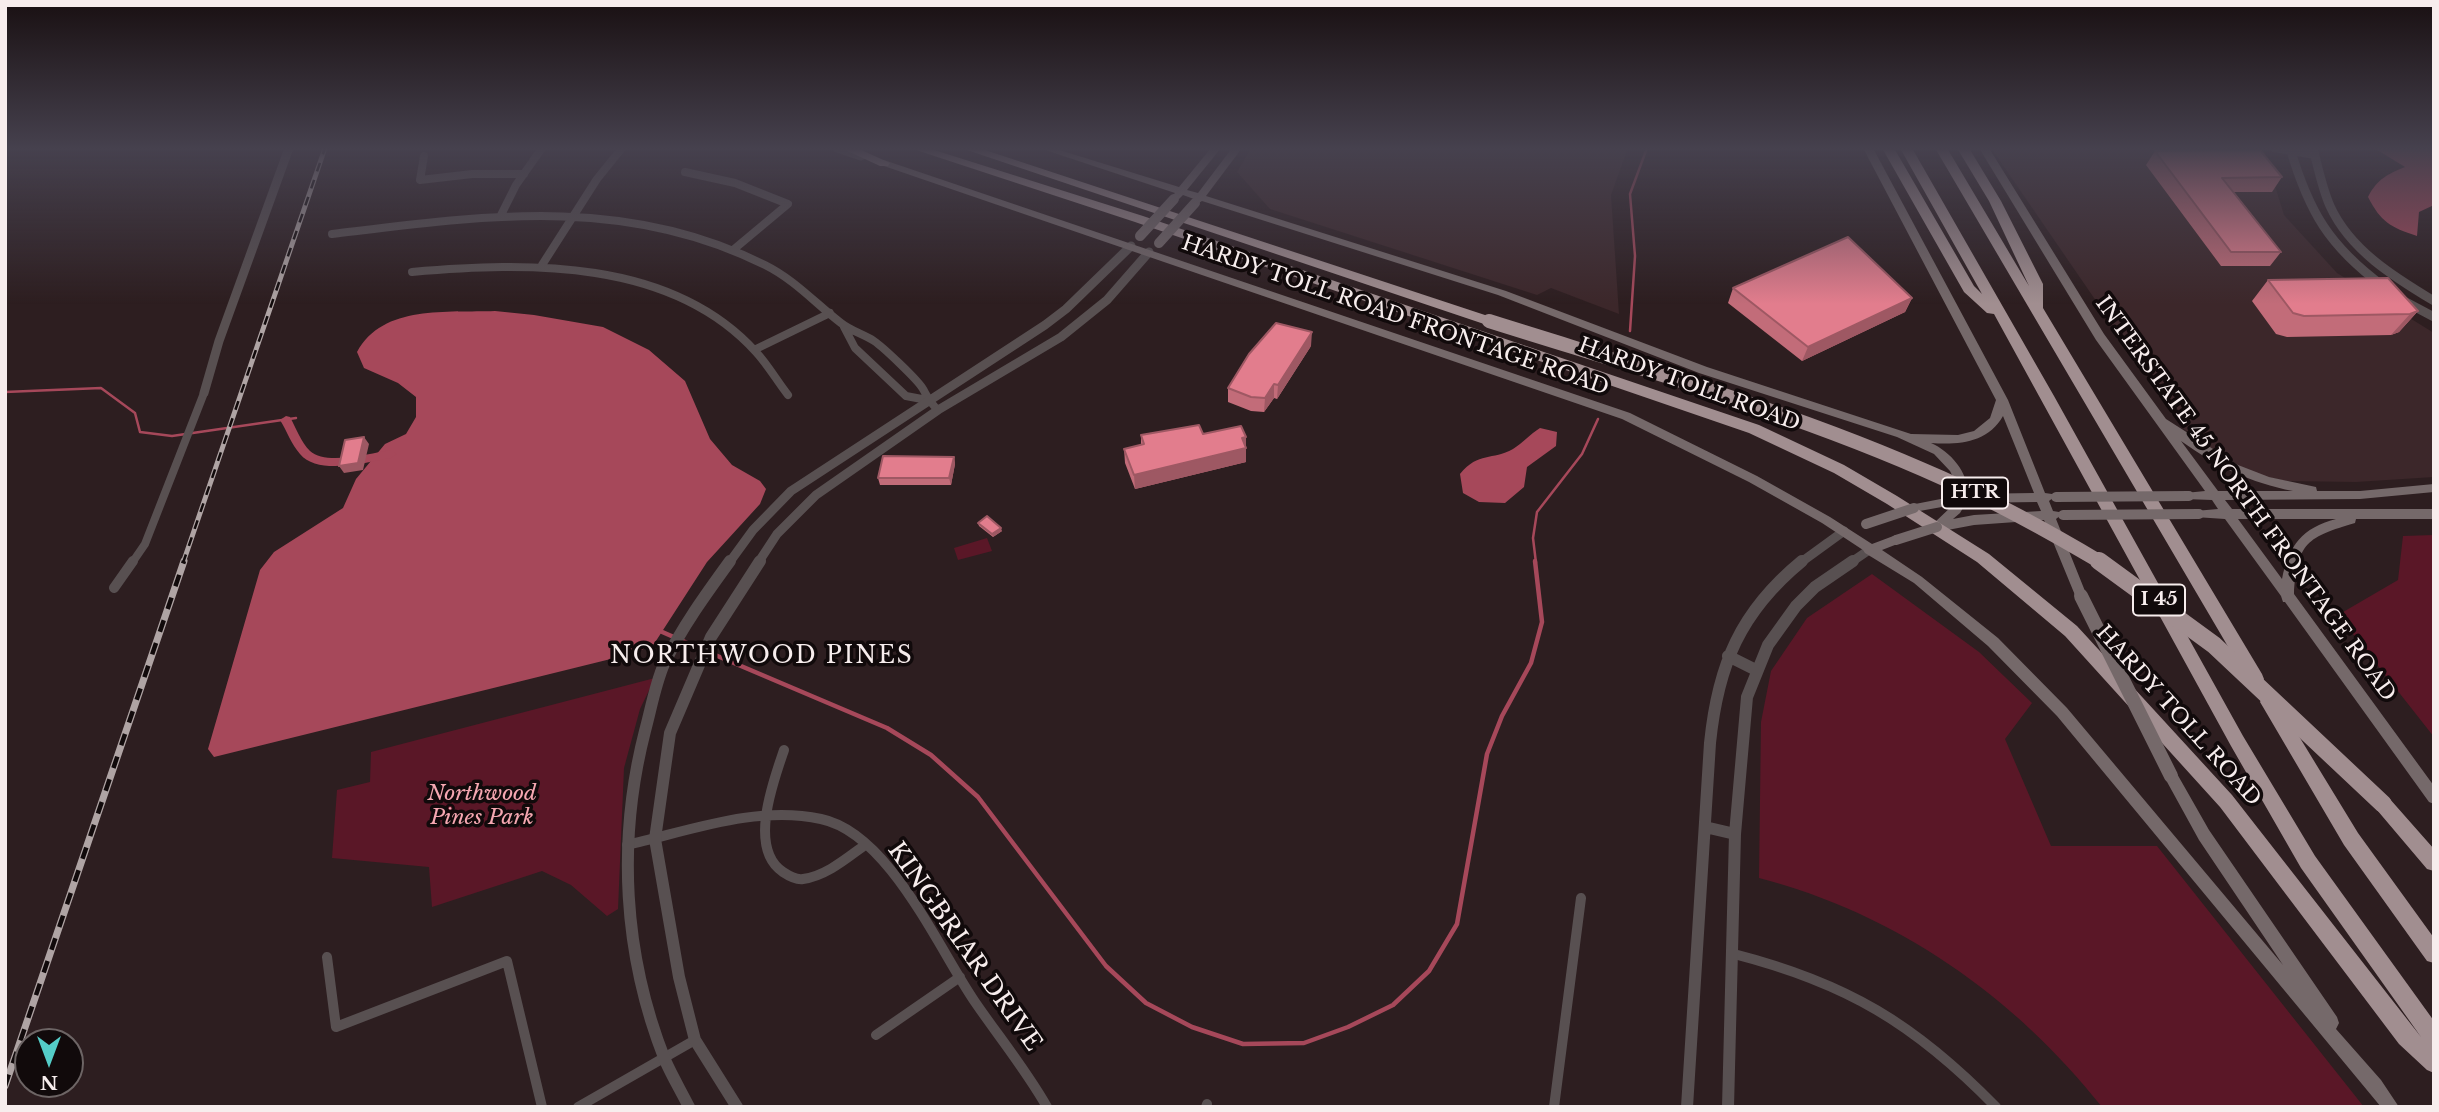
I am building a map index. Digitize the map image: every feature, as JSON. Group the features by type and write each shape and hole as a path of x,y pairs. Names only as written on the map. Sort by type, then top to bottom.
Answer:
{"highway":[{"name":"HARDY TOLL ROAD","path":"1079,200 1754,429 1839,469 1892,500 1983,558 2071,631 2226,801 2406,1037 2434,1063"},
{"name":"HARDY TOLL ROAD","path":"1124,200 1820,428 1928,470 2071,543 2188,624 2260,686 2383,804 2434,863"},
{"path":"1918,200 1969,289 2003,320"},
{"name":"I 45","path":"1935,200 2236,741 2308,862 2434,1038"},
{"name":"I 45","path":"1972,200 2327,800 2381,884 2434,954"},
{"path":"1994,200 2036,284 2037,310"}],"main road":[{"name":"HARDY TOLL ROAD FRONTAGE ROAD","path":"994,200 1626,416 1753,479 1844,531 1918,580 1993,642 2062,712 2380,1093"},
{"path":"1131,246 1173,200"},
{"path":"1150,253 1198,200 1502,293 1703,370 1901,434 1938,451 1962,483 1956,503 1937,527"},
{"path":"1896,200 2003,400 2081,596 2171,776 2211,846 2391,1107"},
{"name":"INTERSTATE 45 NORTH FRONTAGE ROAD","path":"2016,200 2100,337 2152,413 2434,799"},
{"path":"1901,434 1939,440 1966,438 1983,432 1995,421 2003,400"},
{"path":"2152,413 2233,470 2269,483 2347,495"},
{"path":"1957,474 1970,484 2001,497"},
{"path":"1844,531 1914,508 2001,497 2347,495 2434,488"},
{"path":"2287,598 2294,556 2304,537 2328,523 2399,520 2413,514"},
{"path":"1869,550 1937,527 1974,520 2048,515 2434,514"}],"street":[{"path":"114,588 145,544 204,393 219,341 270,200"},
{"path":"501,215 508,200"},
{"path":"542,265 584,200"},
{"path":"733,250 788,204 778,200"},
{"path":"2305,200 2335,246 2364,273 2402,300 2434,317"},
{"path":"2329,200 2347,233 2371,258 2434,301"},
{"path":"332,234 501,215 574,215 666,228 733,250 796,284 843,325 874,341 923,388 927,400 938,410"},
{"path":"689,1107 663,1057 641,984 633,947 627,882 627,845 635,778 663,667 671,650 684,625 753,530 791,491 1045,325 1066,309 1131,246"},
{"path":"737,1107 695,1040 678,977 656,839 670,733 711,637 777,534 817,495 938,410 1061,337 1107,300 1150,253"},
{"path":"412,272 479,265 542,265 596,272 659,289 719,319 756,349 788,395"},
{"path":"756,349 830,313"},
{"path":"843,325 855,348 906,396 927,400"},
{"path":"1045,325 1061,337"},
{"path":"1687,1107 1710,752 1720,682 1728,656 1762,597 1785,575 1844,531"},
{"path":"1728,1107 1735,834 1747,697 1756,670 1779,627 1796,606 1837,571 1869,550"},
{"path":"1728,656 1756,670"},
{"path":"785,750 765,816 768,858 778,872 799,880 818,875 865,845"},
{"name":"KINGBRIAR DRIVE","path":"627,845 709,824 765,816 809,817 831,822 876,853 930,926 974,1000 1033,1079 1047,1107"},
{"path":"1705,827 1735,834"},
{"path":"1554,1107 1581,898"},
{"path":"1734,954 1793,968 1885,1011 1935,1048 1996,1107"},
{"path":"327,957 336,1027 507,961 542,1107"},
{"path":"876,1035 960,977"},
{"path":"578,1107 695,1040"}],"shaded area":[{"path":"1262,200 1611,200 1619,314 1551,288 1537,295 1270,209"},
{"path":"2027,200 2279,200 2284,215 2337,273 2434,333 2434,477 2356,482 2287,481 2233,470 2184,429"},
{"path":"2370,200 2434,200 2434,205 2419,212 2417,236 2400,230 2377,212"},
{"path":"495,311 603,327 649,350 685,381 710,439 732,465 760,481 766,489 760,504 707,562 654,644 635,653 214,757 208,749 260,570 274,552 343,508 356,479 385,444 406,434 416,417 416,397 398,383 364,368 357,352 368,337 400,318 438,312"},
{"path":"1540,428 1557,432 1556,446 1527,467 1524,487 1505,503 1479,502 1463,493 1460,474 1467,467 1480,459 1513,449"}],"green space":[{"path":"2434,535 2434,737 2338,615 2398,580 2403,536"},
{"path":"987,538 992,551 958,560 954,548"},
{"path":"1872,574 1979,652 2032,703 2005,739 2051,846 2157,846 2364,1107 2102,1107 2031,1029 1949,964 1858,913 1759,878 1761,722 1771,671 1807,618"},
{"name":"Northwood Pines Park","path":"655,678 640,709 624,768 618,909 607,916 571,885 542,871 432,907 429,867 332,858 337,790 370,782 371,752"}],"building":[{"path":"2192,200 2239,200 2281,252 2231,252"},
{"path":"1848,237 1912,298 1808,347 1733,288"},
{"path":"2388,278 2418,311 2410,314 2304,316 2293,313 2268,280"},
{"path":"1276,323 1312,332 1278,385 1274,384 1265,398 1251,397 1228,388 1249,354"},
{"path":"1199,425 1203,434 1241,426 1246,437 1242,438 1246,448 1134,475 1124,449 1144,444 1141,435"},
{"path":"364,437 358,463 339,466 345,440"},
{"path":"883,456 954,457 949,478 878,478"},
{"path":"987,516 1001,528 992,534 978,523"}],"waterway":[{"path":"1630,200 1635,256 1630,331"},
{"path":"5,392 101,388 135,413 140,432 172,436 296,418"},
{"path":"1536,563 1533,538 1537,512 1582,454 1598,419"},
{"path":"286,420 302,449 312,458 333,462 391,454"},
{"path":"708,652 887,728 931,755 978,797 1106,966 1146,1003 1192,1027 1243,1044 1304,1043 1348,1027 1393,1005 1429,971 1457,924 1487,754 1502,716 1531,663 1542,622 1535,561"},
{"path":"660,631 701,649"}],"railway":[{"path":"183,563 307,200"},
{"path":"5,1086 184,561"}],"district":[{"name":"NORTHWOOD PINES","path":"762,657"}]}
